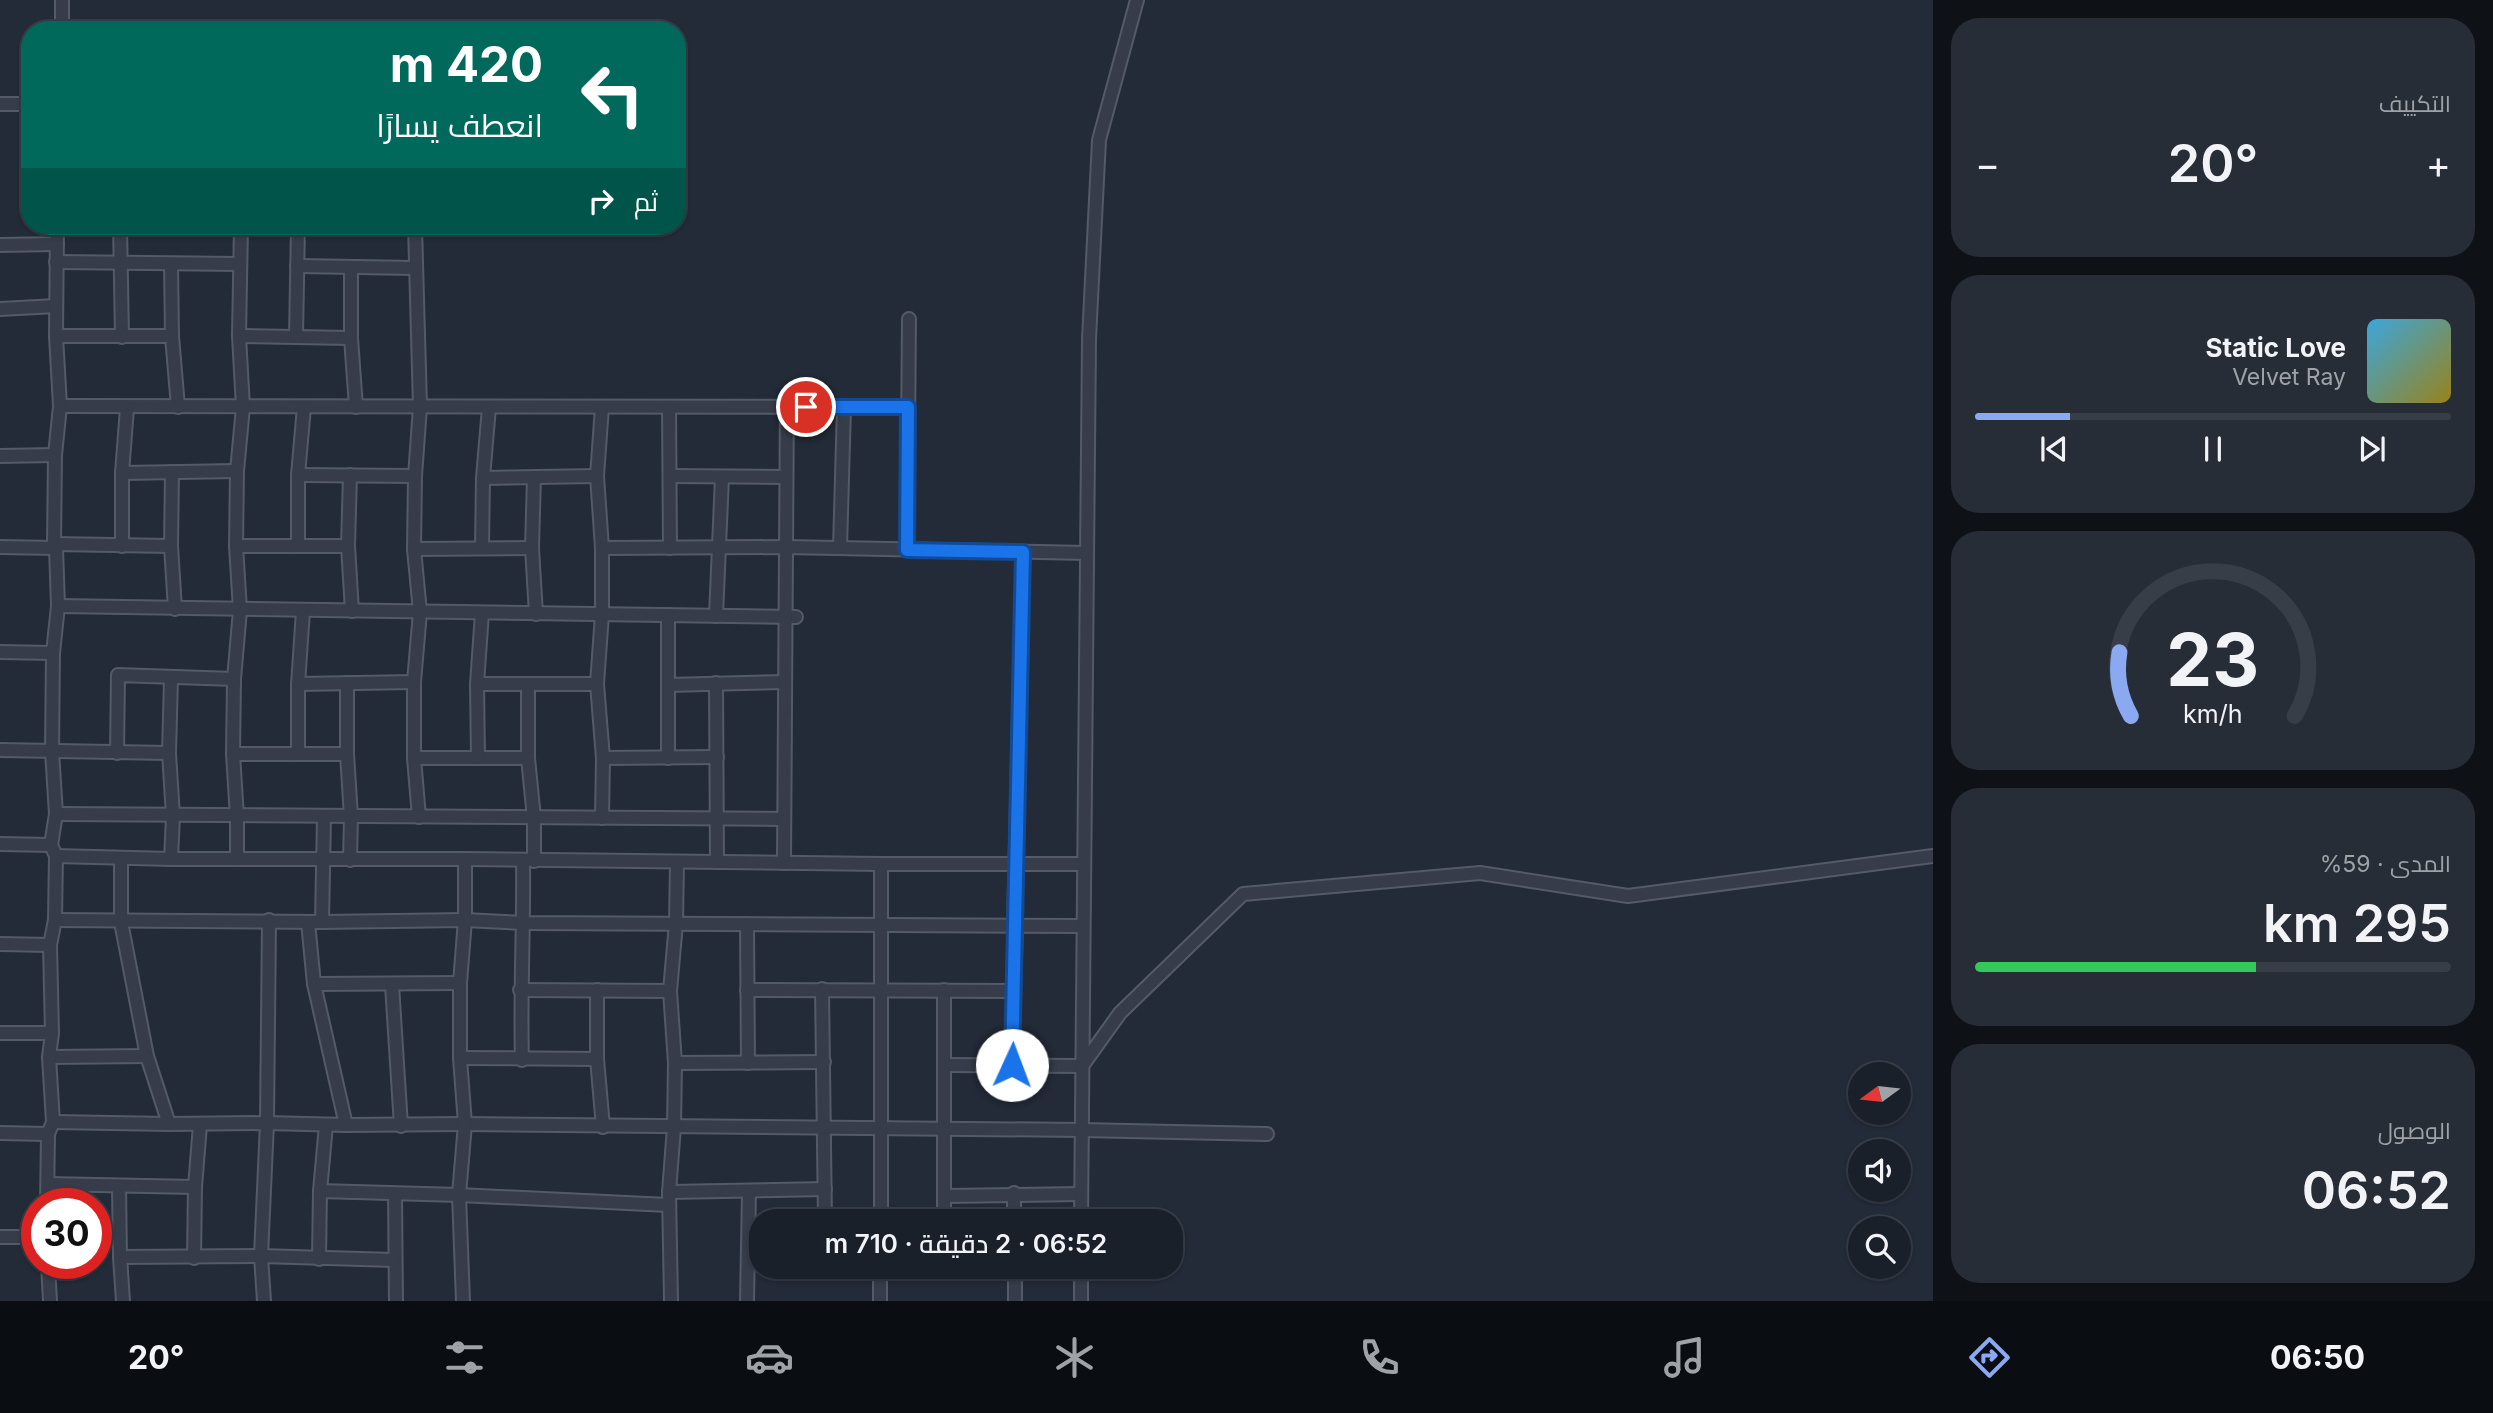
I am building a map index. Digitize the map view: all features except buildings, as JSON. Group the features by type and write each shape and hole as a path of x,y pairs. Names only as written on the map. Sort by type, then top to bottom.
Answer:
{"street":[{"path":"62,0 62,21"},
{"path":"1081,1209 1089,339 1099,140 1137,0"},
{"path":"0,104 21,104"},
{"path":"48,1188 51,1128 49,1057 52,1034 50,945 55,920 53,850 56,814 52,751 53,653 58,606 55,455 60,406 56,336 57,235"},
{"path":"120,235 122,337"},
{"path":"237,859 233,754 234,679 240,610 236,546 237,471 243,407 239,336 241,235"},
{"path":"296,337 298,235"},
{"path":"415,235 420,407 415,476 415,549 419,612 414,682 414,758 419,817"},
{"path":"0,245 57,244"},
{"path":"57,262 240,264"},
{"path":"171,264 172,336 178,407"},
{"path":"297,267 415,268"},
{"path":"351,267 351,338 356,407"},
{"path":"0,309 56,306"},
{"path":"907,550 909,319"},
{"path":"56,336 172,336"},
{"path":"239,336 351,338"},
{"path":"60,406 669,407 787,401 844,407 908,407"},
{"path":"784,863 785,682 790,617 786,547 787,401"},
{"path":"298,546 298,475 303,407"},
{"path":"482,548 483,478 489,407"},
{"path":"602,407 597,476 602,548 602,614 597,684 603,758 602,818"},
{"path":"669,407 670,548"},
{"path":"840,548 844,407"},
{"path":"122,546 122,473 127,408"},
{"path":"0,456 55,455"},
{"path":"122,473 237,471"},
{"path":"172,472 171,546 175,609"},
{"path":"298,475 415,476"},
{"path":"350,475 348,546 352,611"},
{"path":"483,478 597,476"},
{"path":"670,476 786,477"},
{"path":"534,477 532,548 536,614"},
{"path":"716,616 722,477"},
{"path":"0,547 171,546"},
{"path":"236,546 348,546"},
{"path":"602,548 786,547 1087,553"},
{"path":"415,549 532,548"},
{"path":"1012,1065 1023,552"},
{"path":"58,606 790,617"},
{"path":"298,754 298,684 303,611"},
{"path":"478,758 477,684 482,613"},
{"path":"668,615 668,758"},
{"path":"0,652 53,653"},
{"path":"117,753 118,675 234,679"},
{"path":"172,678 169,753 173,816 172,859"},
{"path":"298,684 414,682"},
{"path":"668,685 785,682"},
{"path":"347,683 346,754 351,817 350,860"},
{"path":"716,683 717,862"},
{"path":"477,684 597,684"},
{"path":"522,1060 520,990 528,861 534,818 528,758 528,684"},
{"path":"0,750 169,753"},
{"path":"233,754 346,754"},
{"path":"603,758 718,757"},
{"path":"414,758 528,758"},
{"path":"56,814 784,819"},
{"path":"324,817 323,860 315,922 314,984 346,1125"},
{"path":"0,844 121,858 172,859 1084,864"},
{"path":"1082,1066 1121,1013 1243,894 1480,873 1628,896 1933,856"},
{"path":"121,858 121,922 147,1056 169,1124"},
{"path":"463,1301 459,1195 465,1124 460,1058 460,983 465,920 465,859"},
{"path":"671,1301 668,1199 674,1127 675,1063 670,991 676,923 677,862"},
{"path":"881,864 881,1209"},
{"path":"55,920 465,920 524,923 1083,926"},
{"path":"264,1301 261,1256 267,1123 269,920"},
{"path":"747,924 748,1063"},
{"path":"0,944 50,945"},
{"path":"314,984 460,983"},
{"path":"392,985 401,1126"},
{"path":"822,989 825,1209"},
{"path":"520,990 670,991"},
{"path":"597,990 597,1059 603,1127"},
{"path":"747,990 1014,991"},
{"path":"944,990 944,1209"},
{"path":"0,1032 52,1034"},
{"path":"49,1057 147,1056"},
{"path":"460,1058 597,1059"},
{"path":"675,1063 824,1062"},
{"path":"944,1065 1082,1066"},
{"path":"0,1133 51,1128 267,1123 1267,1134"},
{"path":"194,1258 195,1187 200,1125"},
{"path":"319,1259 320,1191 326,1125"},
{"path":"48,1184 195,1187"},
{"path":"119,1186 123,1301"},
{"path":"320,1191 668,1199 749,1191 825,1189"},
{"path":"747,1301 749,1191"},
{"path":"1014,1193 1014,1209"},
{"path":"395,1194 394,1260 397,1301"},
{"path":"944,1196 1082,1194"},
{"path":"0,1237 21,1237"},
{"path":"120,1257 261,1256 394,1260"},
{"path":"49,1279 50,1301"},
{"path":"880,1279 880,1301"},
{"path":"1015,1279 1015,1301"},
{"path":"1080,1301 1081,1279"}],"route":[{"path":"806,407 908,407 907,550 1023,552 1012,1065"}]}
